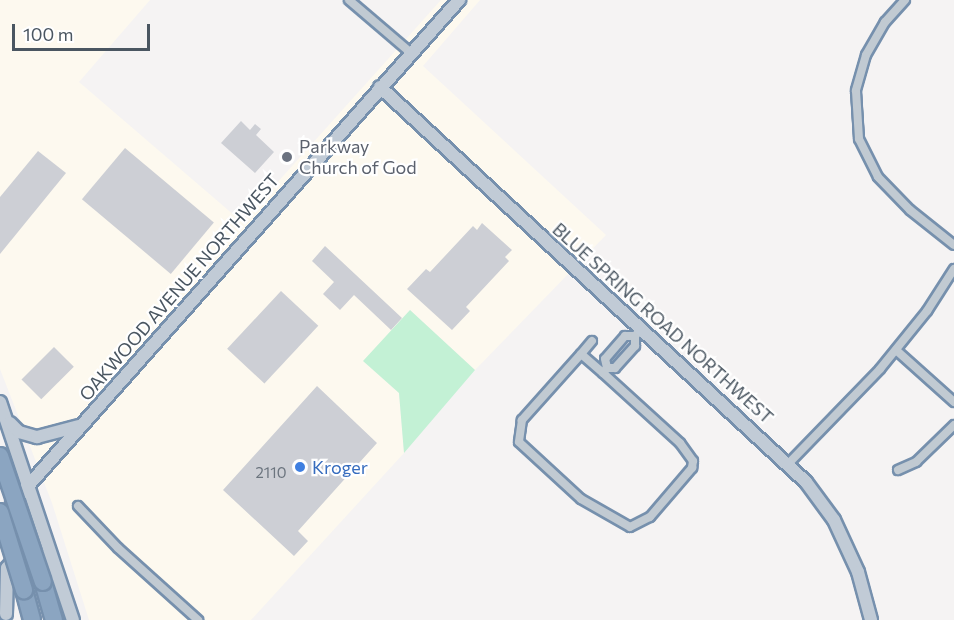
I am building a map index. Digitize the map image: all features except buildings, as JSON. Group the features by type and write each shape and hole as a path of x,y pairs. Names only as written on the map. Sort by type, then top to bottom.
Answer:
{"highway":[{"path":"0,457 54,620"},
{"path":"0,512 32,620"}],"street":[{"path":"349,0 411,54"},
{"name":"OAKWOOD AVENUE NORTHWEST","path":"0,518 459,0"},
{"path":"905,0 885,22 866,55 856,91 860,139 878,177 892,192 954,245"},
{"name":"BLUE SPRING ROAD NORTHWEST","path":"380,87 638,332 789,463 834,520 858,572 871,620"},
{"path":"789,463 896,350 954,269"},
{"path":"638,332 635,346 615,368 605,370 605,359 625,336 638,332"},
{"path":"581,354 605,370 680,443 693,461 692,468 650,518 630,527 581,499 519,442 522,420 592,341"},
{"path":"896,350 954,402"},
{"path":"0,402 30,484 73,620"},
{"path":"7,420 19,432 37,437 81,426"},
{"path":"0,457 9,442 7,420"},
{"path":"898,470 916,462 954,425"},
{"path":"78,506 118,548 198,620"},
{"path":"7,617 7,568 25,550 37,552 62,586"},
{"path":"0,597 7,617"}],"shaded area":[{"path":"0,0 150,0 79,82 242,222 441,0 480,0 423,66 606,235 475,370 410,310 364,361 399,393 404,453 251,620 89,620 52,503 0,369"}],"green space":[{"path":"410,310 475,370 404,453 399,393 363,361"}],"place":[{"name":"Parkway Church of God","path":"287,157"},
{"name":"Kroger","path":"300,467"}]}
